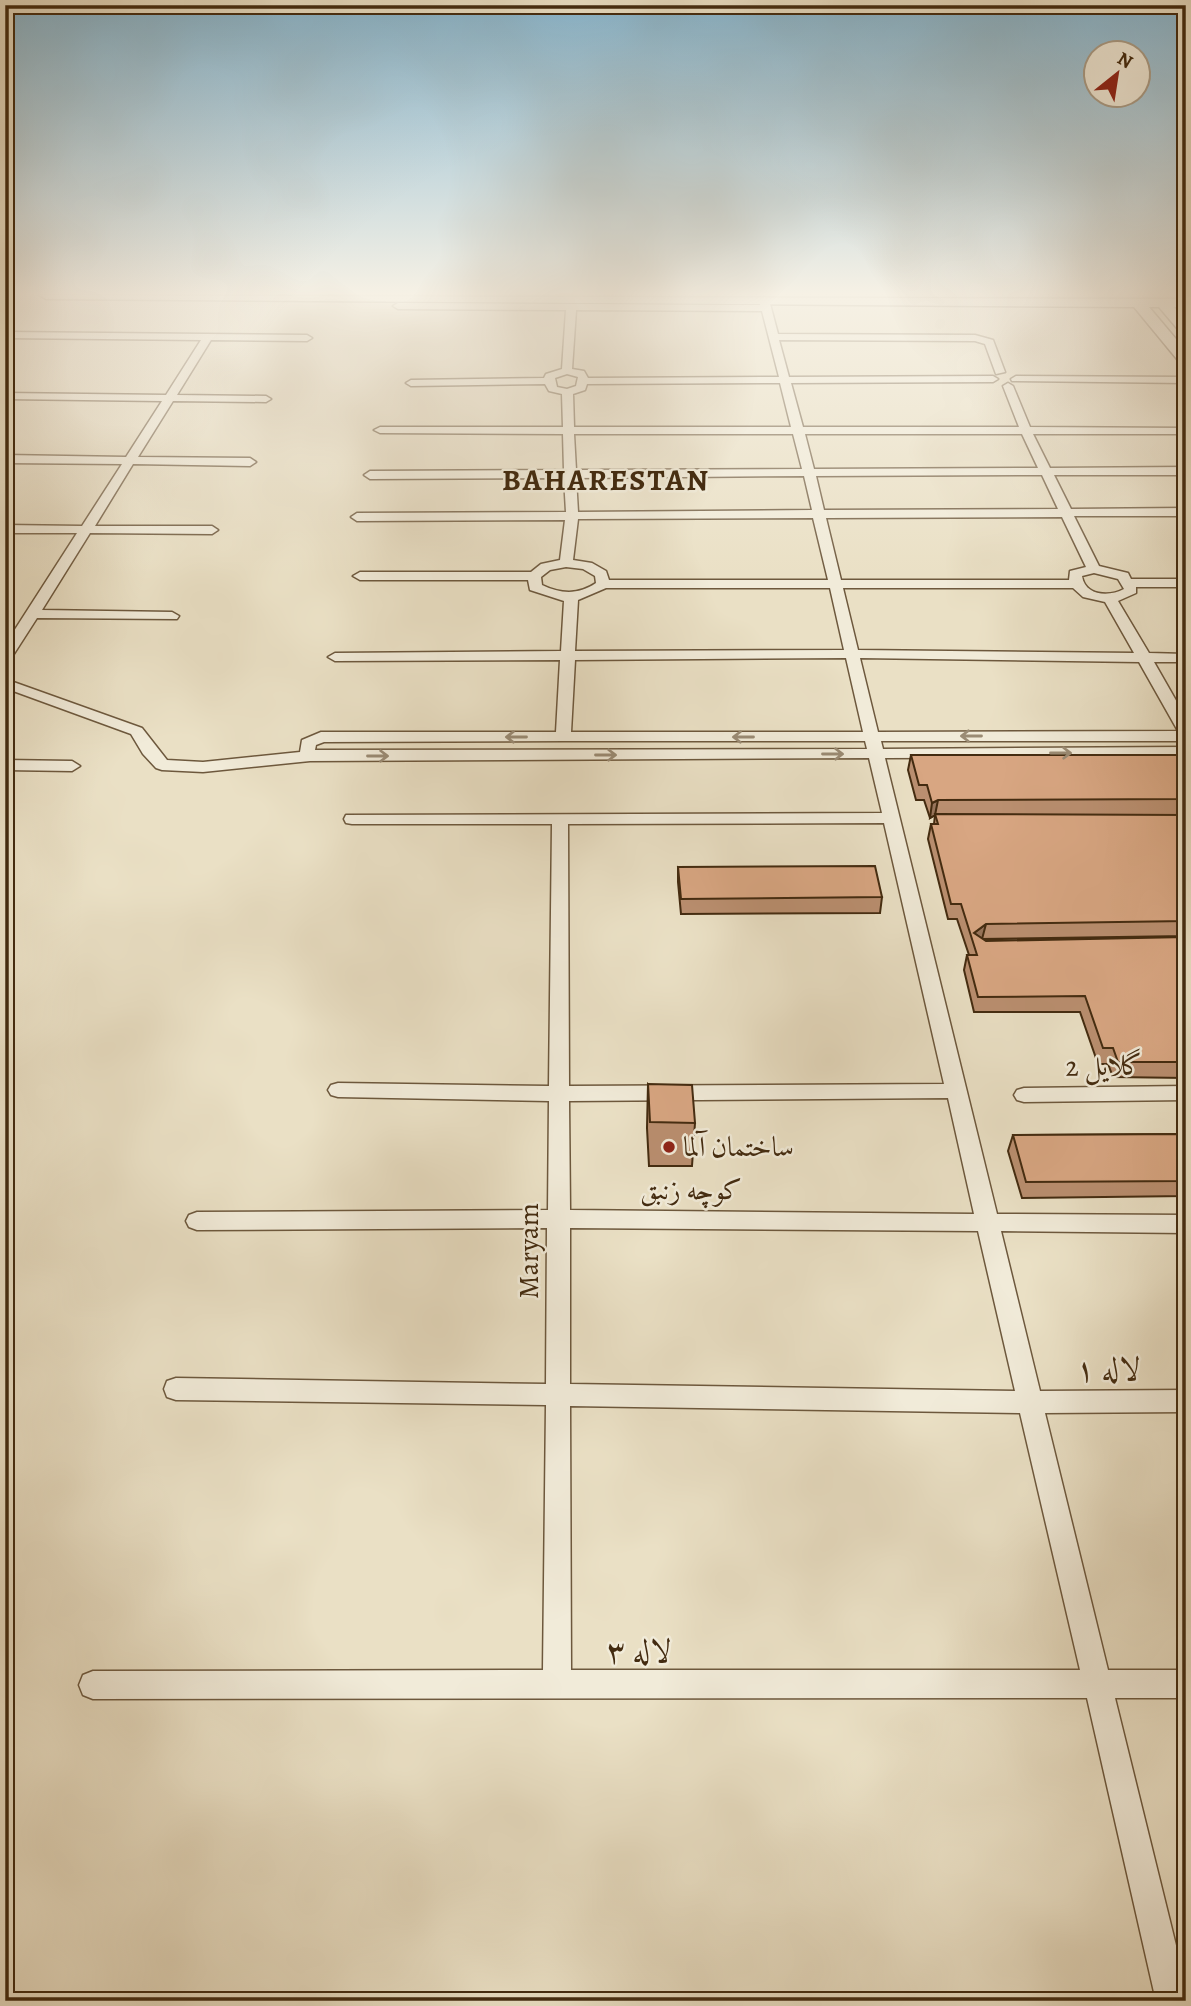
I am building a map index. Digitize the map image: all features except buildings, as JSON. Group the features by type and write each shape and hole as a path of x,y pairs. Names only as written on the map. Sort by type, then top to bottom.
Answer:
{"street":[{"path":"5,657 175,389"},
{"path":"553,389 567,392 579,389"},
{"path":"787,389 853,654 1173,2001"},
{"path":"1014,389 1026,430 1094,569"},
{"path":"566,564 572,516 567,392"},
{"path":"5,396 266,399"},
{"path":"380,430 1186,431"},
{"path":"5,460 250,462"},
{"path":"370,475 1186,471"},
{"path":"357,517 1186,512"},
{"path":"5,529 212,530"},
{"path":"360,576 534,576 546,567 566,564 587,566 601,574 603,584"},
{"path":"534,576 535,587 549,595 571,597 592,593 603,584 1076,584 1087,593 1110,598 1127,594 1131,590 1123,576 1094,569 1075,574 1076,584"},
{"path":"1128,583 1186,583"},
{"path":"563,737 571,597"},
{"path":"5,683 137,731 149,751 162,765 203,767 310,756 874,745 1186,734 1110,598"},
{"path":"32,614 172,616"},
{"path":"335,657 568,658 853,654 1186,658"},
{"path":"310,756 308,743 321,737 563,737 1186,752"},
{"path":"5,765 72,766"},
{"name":"Maryam","path":"557,1685 560,818"},
{"path":"352,819 891,818"},
{"path":"338,1090 559,1094 957,1091"},
{"name":"گلایل 2","path":"1024,1095 1186,1093"},
{"name":"کوچه زنبق","path":"197,1221 559,1219 1186,1224"},
{"name":"لاله ۱","path":"176,1389 1031,1402 1186,1401"},
{"name":"لاله ۳","path":"93,1685 1186,1684"}],"place":[{"name":"ساختمان آلما","path":"669,1147"}],"district":[{"name":"BAHARESTAN","path":"606,480"}]}
